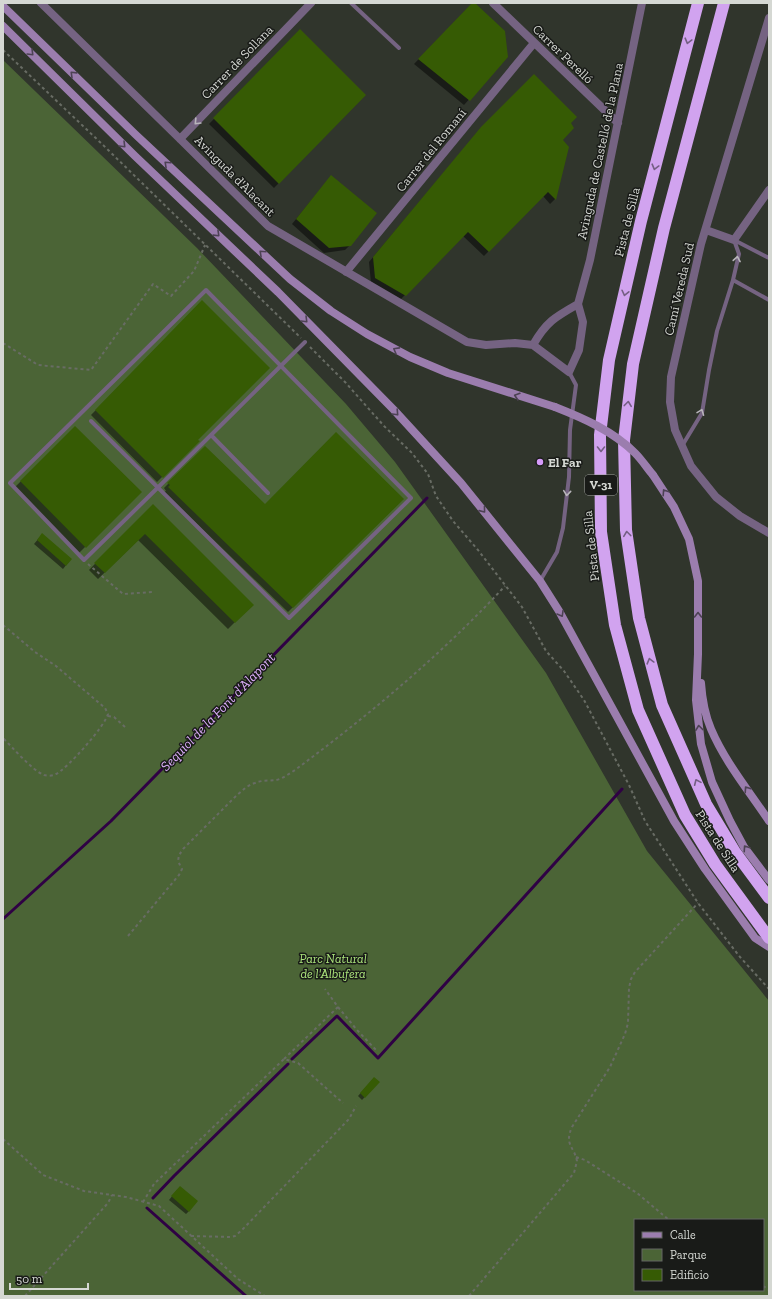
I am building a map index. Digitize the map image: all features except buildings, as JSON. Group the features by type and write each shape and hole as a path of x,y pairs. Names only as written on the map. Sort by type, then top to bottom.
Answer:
{"highway":[{"name":"Pista de Silla","path":"698,3 641,221 609,360 600,435 601,532 615,625 638,710 685,815 715,864 769,938"},
{"name":"Pista de Silla","path":"724,3 664,228 633,364 624,440 626,530 639,618 662,705 706,804 735,852 769,898"}],"main road":[{"path":"3,6 135,134 290,279 331,311 367,334 410,358 455,376 554,407 585,419 618,439 635,453 653,475 674,506 689,540 698,581 698,654 696,700 701,744 712,782 730,821 744,847 769,880"},
{"path":"3,26 135,156 278,292 394,410 461,484 540,581 559,611 674,821 705,869 755,938 769,947"},
{"path":"698,654 702,690 707,717 711,728 728,761 769,821"}],"street":[{"name":"Carrer de Sollana","path":"180,139 311,3"},
{"name":"Carrer Perelló","path":"493,3 618,123"},
{"name":"Avinguda de Castelló de la Plana","path":"578,304 590,260 642,3"},
{"name":"Avinguda d'Alacant","path":"43,4 268,226 467,342 486,345 515,343 533,346"},
{"name":"Camí Vereda Sud","path":"769,18 706,230 671,377 670,402 675,430 691,466 716,497 740,516 769,533"},
{"name":"Carrer del Romaní","path":"346,272 534,43"},
{"path":"706,230 734,240 769,190"},
{"path":"578,304 583,322 579,350 569,372 533,346 540,332 552,320 578,304"}],"lane":[{"path":"352,3 399,48"},
{"path":"734,240 769,258"},
{"path":"682,446 702,413 717,331 733,280 739,254 734,240"},
{"path":"733,280 769,300"},
{"path":"91,421 158,488 289,618 411,498 281,366 206,290 10,482 84,560 158,488 211,435 281,366 305,342"},
{"path":"540,581 557,552 563,528 569,477 570,430 576,385 569,372"},
{"path":"211,435 268,493"}],"path":[{"path":"3,343 38,364 91,370 153,284 171,296 194,271 205,245"},
{"path":"84,560 123,594 153,592"},
{"path":"128,936 180,875 182,869 177,860 183,849 237,795 254,783 275,780 293,772 375,709 480,613 505,586"},
{"path":"3,625 35,652 56,666 104,708 107,711 108,716"},
{"path":"108,716 114,717 126,728"},
{"path":"3,738 34,769 44,775 52,776 58,773 81,751 108,716"},
{"path":"469,1296 574,1173 577,1164 576,1157 568,1142 569,1135 572,1127 610,1067 625,1034 628,1023 631,980 635,972 698,903"},
{"path":"325,989 357,1030 377,1051"},
{"path":"143,1202 154,1184 338,1007"},
{"path":"284,1059 298,1063 343,1103"},
{"path":"190,1236 234,1236 349,1119 356,1106"},
{"path":"3,1140 43,1175 84,1191 126,1196 159,1206 238,1279 251,1289 265,1296"},
{"path":"576,1157 586,1160 637,1193 668,1219"},
{"path":"25,1296 108,1203 112,1195"}],"green space":[{"name":"Parc Natural de l'Albufera","path":"3,60 197,248 346,404 395,462 546,673 647,851 769,1001 769,1296 3,1296"}],"waterway":[{"name":"Sequiol de la Font d’Alapont","path":"3,919 111,821 427,498"},
{"path":"292,1059 337,1016 378,1058 622,789"},
{"path":"153,1198 288,1064"},
{"path":"147,1208 246,1296"}],"place":[{"name":"El Far","path":"540,462"}]}
